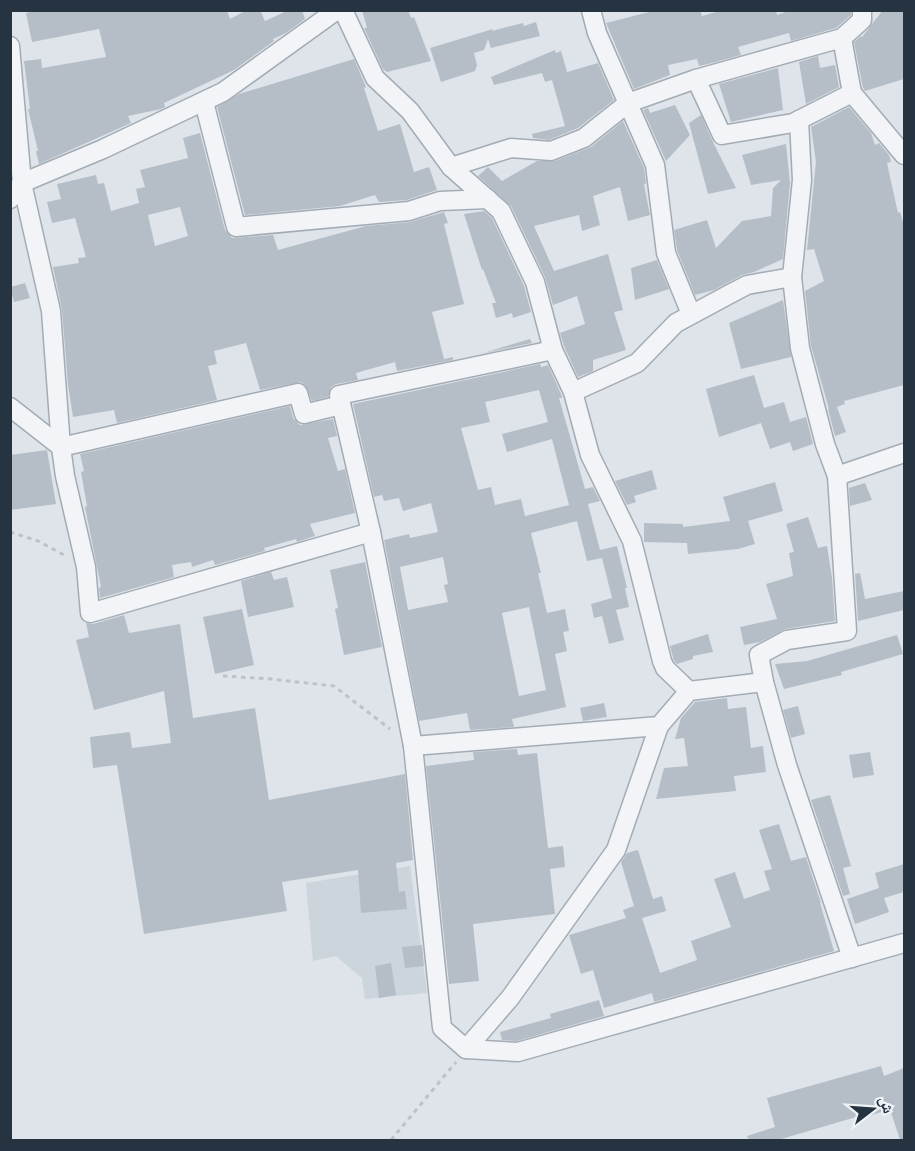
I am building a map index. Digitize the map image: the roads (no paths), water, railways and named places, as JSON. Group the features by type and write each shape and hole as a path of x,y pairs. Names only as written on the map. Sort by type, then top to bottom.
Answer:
{"street":[{"path":"10,199 22,183 103,149 223,92 337,10"},
{"path":"343,10 375,78 410,111 452,167 501,212 535,282 553,350 573,392 590,455 632,541 662,661 665,668 689,691"},
{"path":"591,10 597,33 655,165 666,253 691,315"},
{"path":"452,167 511,148 551,151 584,138 628,103 696,79 842,38 862,20 861,10"},
{"path":"842,38 852,93 904,155"},
{"path":"10,46 22,183 51,311 61,447 65,476 86,567 90,613 371,532"},
{"path":"696,79 722,135 793,123 852,93"},
{"path":"204,102 236,227 409,212 440,201 488,199"},
{"path":"799,120 802,180 792,277 800,348 825,444 837,476 848,631 787,640 759,655 764,682 787,765 852,958"},
{"path":"573,392 637,363 676,323 747,285 792,277"},
{"path":"553,350 339,395 371,532 413,746 442,1028 466,1049 518,1052 904,944"},
{"path":"61,447 298,393 304,414 341,405"},
{"path":"10,407 61,447"},
{"path":"837,476 904,453"},
{"path":"466,1049 510,998 616,850 659,726 689,691 764,682"},
{"path":"413,746 659,726"}]}
